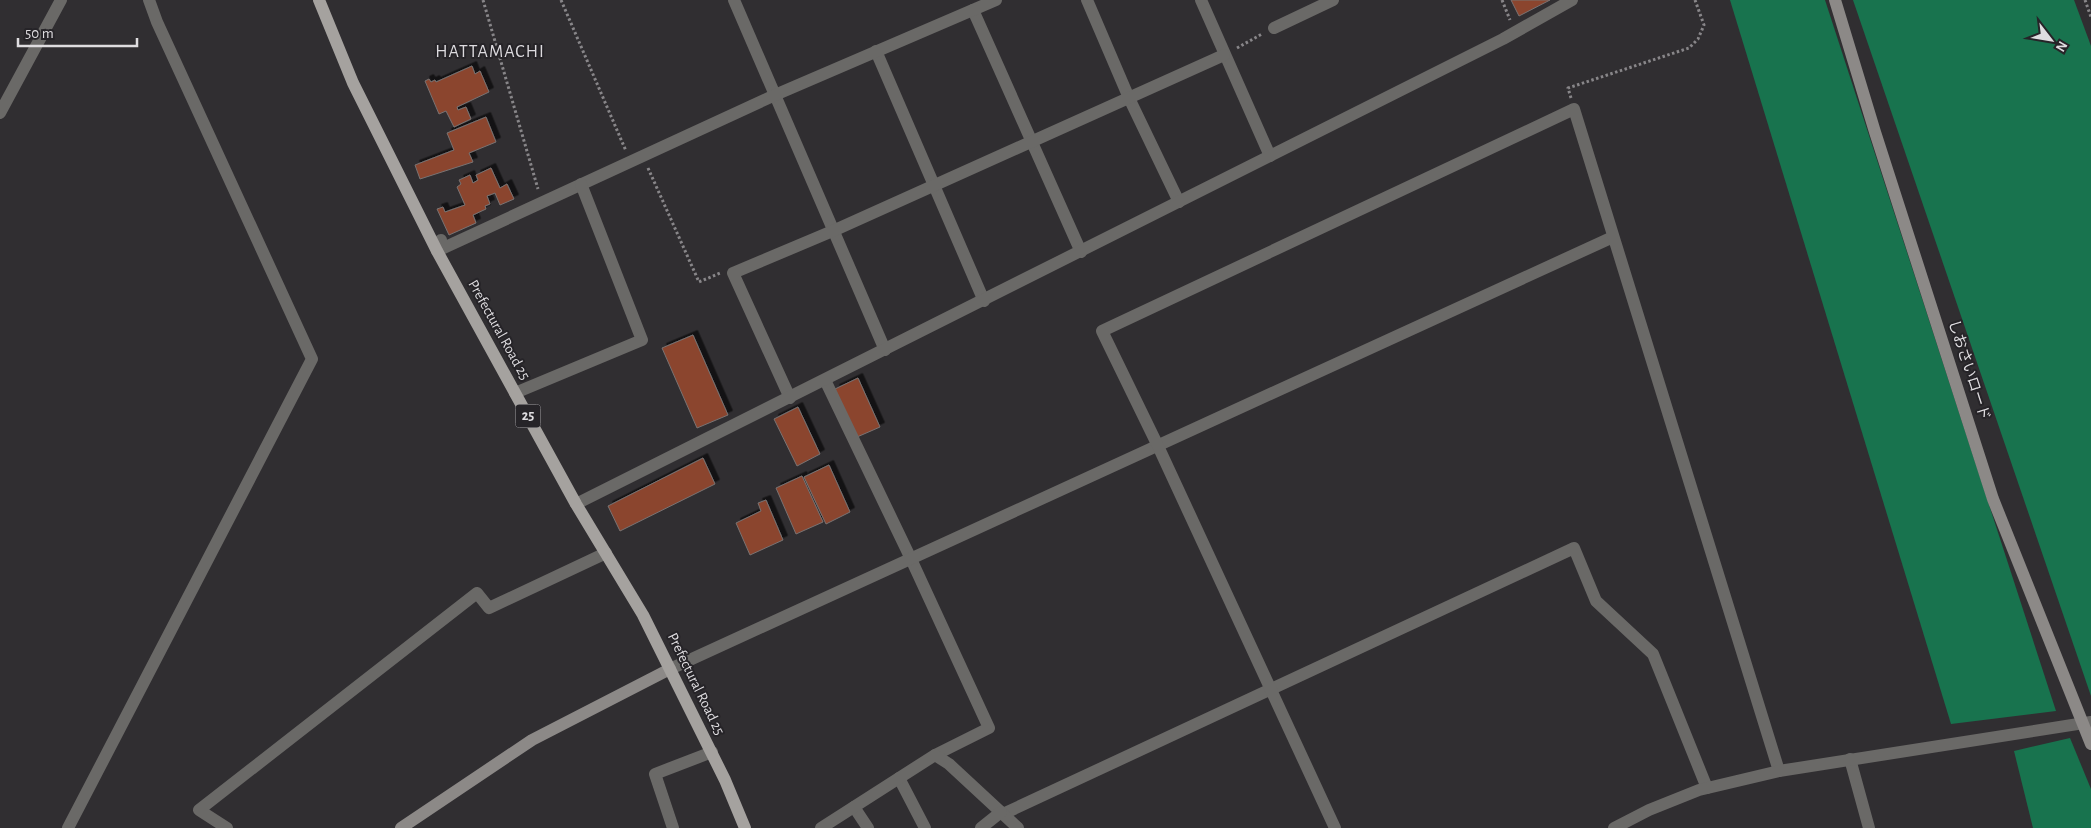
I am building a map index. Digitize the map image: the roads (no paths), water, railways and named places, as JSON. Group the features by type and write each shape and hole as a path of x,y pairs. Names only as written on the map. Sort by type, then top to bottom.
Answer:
{"main road":[{"name":"Prefectural Road 25","path":"319,0 353,83 515,393 576,504 644,615 712,752 745,828"}],"street":[{"path":"0,113 61,0"},
{"path":"68,828 312,360 157,22 149,0"},
{"path":"734,0 835,230 885,350"},
{"path":"439,245 541,202 775,95 996,0"},
{"path":"1087,0 1129,98 1179,202"},
{"path":"1201,0 1270,156"},
{"path":"1274,28 1330,0"},
{"path":"576,504 984,301 1516,32 1572,0"},
{"name":"しおさいロード","path":"1835,0 1875,132 1993,499 2087,723 2091,744"},
{"path":"973,10 1081,252"},
{"path":"876,52 984,301"},
{"path":"790,398 733,273 835,230 1224,55"},
{"path":"1334,828 1158,446 1102,331 1574,110 1779,771"},
{"path":"515,393 642,340 581,184"},
{"path":"401,828 532,740 670,669 1613,237"},
{"path":"821,828 935,755 989,728 825,380"},
{"path":"981,828 1002,813 1574,548 1596,601 1653,654 1707,788"},
{"path":"227,828 199,810 477,593 489,608 606,553"},
{"path":"1614,828 1649,810 1707,788 1779,771 2087,723"},
{"path":"673,828 655,774 712,752"},
{"path":"935,755 949,764 1018,828"},
{"path":"1850,759 1869,828"},
{"path":"899,778 925,828"},
{"path":"854,807 868,828"}],"district":[{"name":"HATTAMACHI","path":"490,52"}]}
